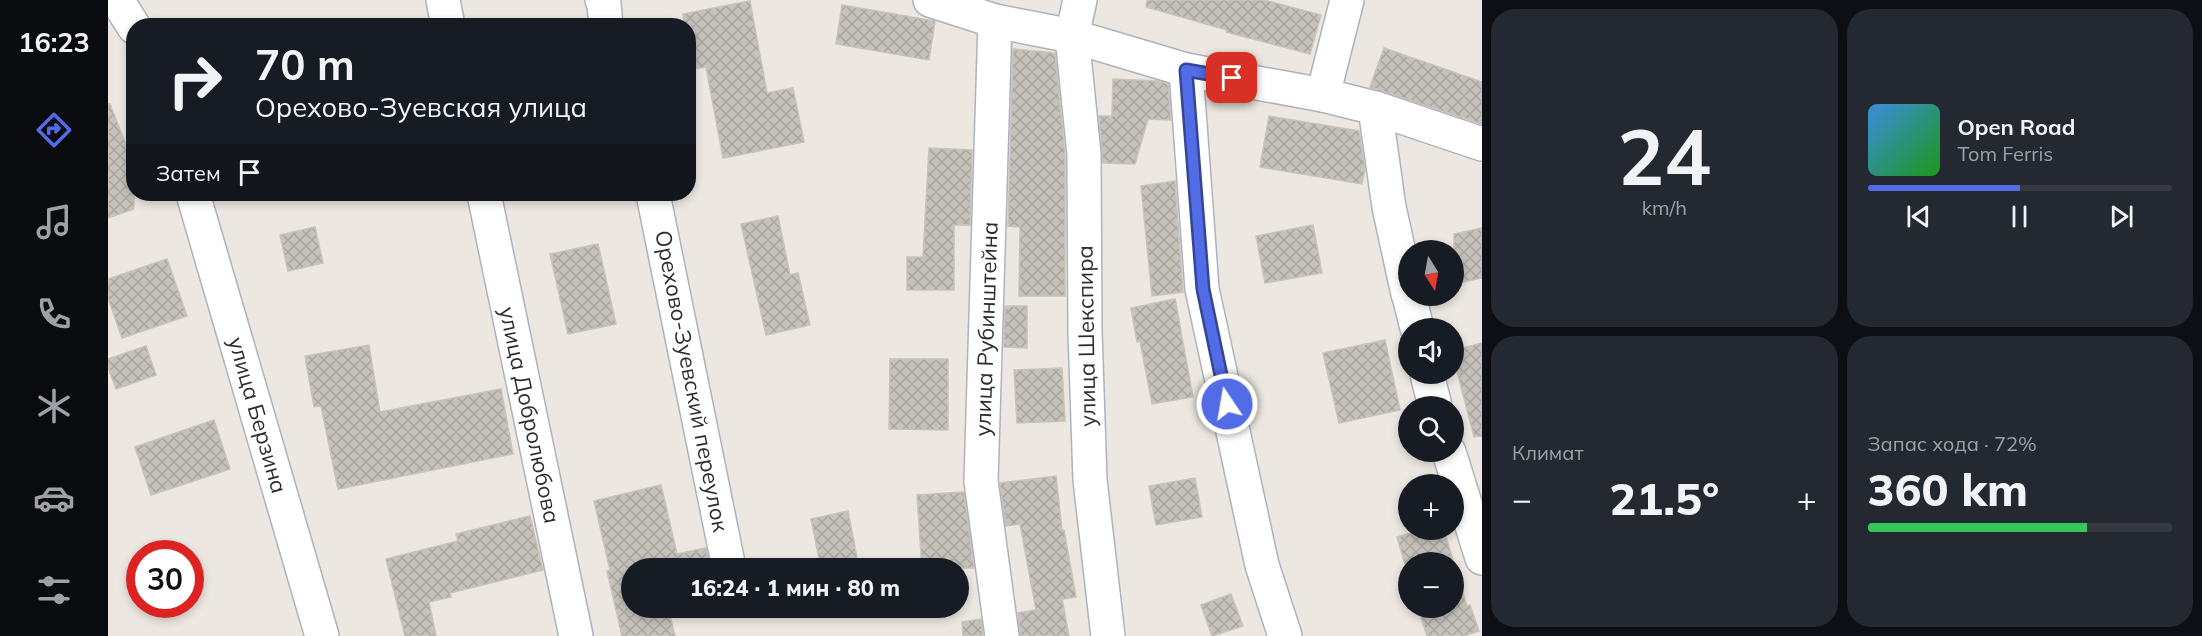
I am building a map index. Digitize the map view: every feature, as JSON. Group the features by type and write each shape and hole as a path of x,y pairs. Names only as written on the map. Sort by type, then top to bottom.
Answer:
{"street":[{"path":"117,0 128,18"},
{"path":"443,0 446,18"},
{"path":"602,0 605,18"},
{"path":"930,0 995,21 1072,36 1186,70 1323,95 1375,108 1482,144"},
{"name":"улица Шекспира","path":"1080,0 1072,36 1084,154 1085,331 1090,480 1108,636"},
{"path":"1323,95 1347,0"},
{"name":"улица Рубинштейна","path":"995,21 981,481 1002,636"},
{"path":"1186,70 1203,289 1262,566 1286,636"},
{"path":"1375,108 1389,207 1398,247"},
{"name":"улица Берзина","path":"195,201 322,636"},
{"name":"улица Добролюбова","path":"485,201 576,636"},
{"name":"Орехово-Зуевский переулок","path":"654,201 727,558"},
{"path":"1452,462 1482,558"}],"building":[{"path":"1147,0 1264,0 1321,15 1310,54 1226,32 1227,30 1146,7"},
{"path":"750,1 767,93 793,88 804,142 723,158 706,67 696,69 696,18 684,18 683,14"},
{"path":"842,5 935,21 929,60 836,44"},
{"path":"1384,48 1482,82 1482,124 1370,87"},
{"path":"1013,49 1055,53 1065,155 1065,296 1019,296 1020,227 1008,226"},
{"path":"1113,79 1158,81 1168,84 1171,120 1148,119 1135,164 1103,163 1099,116 1112,116"},
{"path":"108,104 110,104 126,145 126,201 134,201 134,209 108,218"},
{"path":"1269,116 1359,131 1365,169 1362,184 1260,167"},
{"path":"929,148 972,150 970,225 954,225 954,290 907,290 907,257 923,257"},
{"path":"1175,181 1183,292 1152,296 1141,186"},
{"path":"778,216 790,275 798,273 810,325 766,335 741,224"},
{"path":"1313,225 1322,273 1265,283 1256,236"},
{"path":"315,227 323,263 288,271 280,235"},
{"path":"1482,228 1482,278 1464,282 1464,240 1454,240 1454,234"},
{"path":"598,244 616,324 568,334 550,254"},
{"path":"167,259 187,316 122,338 108,298 108,279"},
{"path":"1175,299 1193,397 1152,404 1131,308"},
{"path":"1005,306 1027,306 1027,348 1004,347"},
{"path":"1385,340 1398,410 1339,423 1323,353"},
{"path":"1482,343 1482,436 1474,437 1460,384 1464,384 1464,348"},
{"path":"369,345 380,412 501,389 513,454 338,489 321,406 314,407 305,356"},
{"path":"146,346 156,375 116,389 108,367 108,359"},
{"path":"890,359 948,359 948,430 889,429"},
{"path":"1062,368 1065,421 1017,423 1014,370"},
{"path":"214,420 230,469 151,495 135,447"},
{"path":"1056,476 1062,530 1064,530 1076,597 1062,599 1069,636 1020,636 1018,613 1036,610 1020,524 1006,526 1000,483"},
{"path":"1195,478 1202,517 1156,525 1149,486"},
{"path":"661,485 677,554 706,548 708,558 621,558 621,618 670,618 675,636 622,636 594,501"},
{"path":"964,492 974,568 969,568 969,558 921,558 917,495"},
{"path":"848,511 857,558 819,558 811,519"},
{"path":"530,516 543,570 450,593 451,597 429,602 436,636 405,636 386,559 458,541 456,534"},
{"path":"1397,537 1398,540 1447,540 1451,552 1401,552"},
{"path":"1231,594 1243,626 1212,636 1201,605"},
{"path":"1464,596 1467,606 1470,605 1479,631 1464,636 1427,636 1421,618 1464,618"},
{"path":"981,619 983,636 963,636 962,622"}],"route":[{"path":"1227,404 1203,289 1186,70 1232,78"}]}
